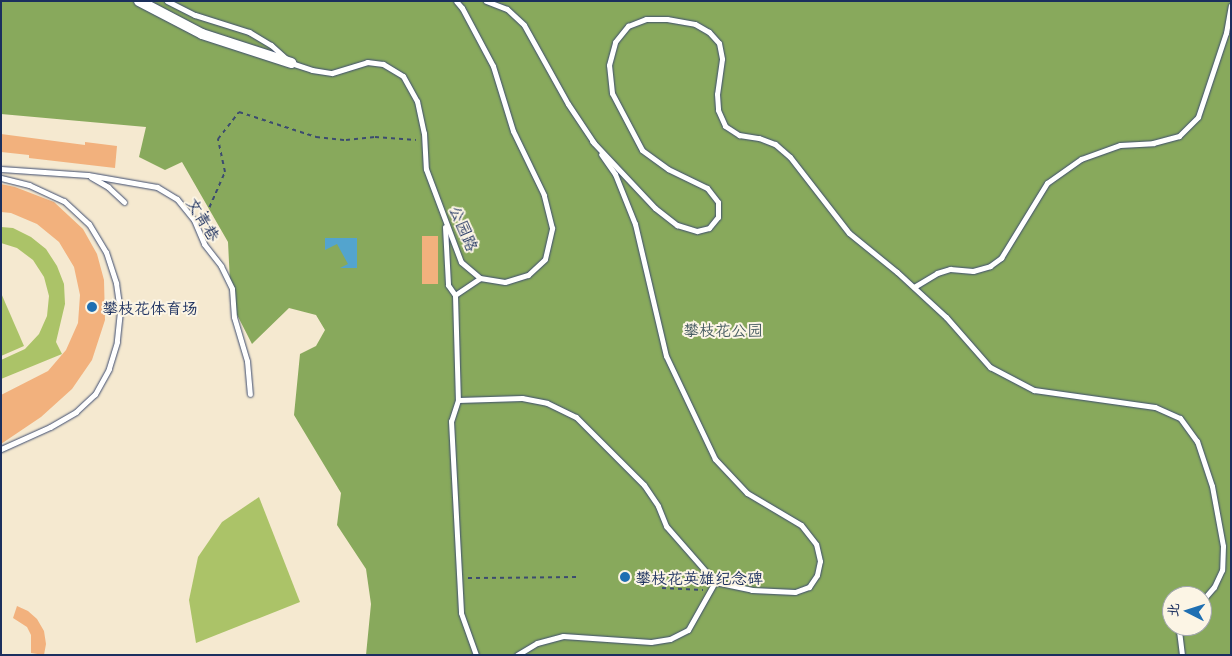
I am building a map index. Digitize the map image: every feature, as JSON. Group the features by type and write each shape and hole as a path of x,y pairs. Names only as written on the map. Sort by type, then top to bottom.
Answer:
{"street":[{"name":"公园路","path":"139,1 202,34 291,63"}],"lane":[{"name":"公园路","path":"168,1 195,15 248,32 271,45 291,63 312,70 332,73 367,62 382,64 403,76 417,101 424,140 426,169 445,222 461,262 480,278"},
{"path":"455,295 480,278 504,282 528,275 545,260 552,228 544,195 513,131 493,66 467,17 456,1"},
{"path":"458,400 522,398 546,403 576,417 644,484 658,506 666,526 692,553 715,582 752,590 795,592 809,586 817,575 820,561 816,544 801,525 747,493 715,459 666,356 635,224 615,174 568,104 524,25 507,9 486,1"},
{"path":"914,287 937,273 950,269 973,271 990,266 1001,258 1047,184 1081,158 1120,145 1153,143 1179,136 1198,117 1226,33 1231,5"},
{"path":"592,141 655,208 677,225 697,231 709,228 718,217 718,202 707,188 668,170 642,150 612,92 609,65 614,42 628,26 646,19 668,19 695,24 709,32 719,43 722,59 716,94 718,110 725,126 739,135 759,138 780,148 849,233 914,287 946,317 990,367 1034,390 1155,407 1180,418 1197,441 1212,486 1222,546 1222,570 1212,589"},
{"name":"文青巷","path":"1,170 88,175 157,187 177,199 194,220 204,244 221,266 232,289 234,316 247,362 250,394"},
{"path":"88,175 108,187 124,202"},
{"path":"1,178 30,185 64,201 89,224 106,252 116,283 120,311 117,342 109,369 95,394 76,412 50,427 1,448"},
{"path":"445,222 448,285 455,295 458,400 451,421 461,613 476,655"},
{"path":"517,655 537,643 563,636 651,642 670,639 688,630 700,612 715,582"},
{"path":"1180,636 1184,655"}],"path":[{"path":"198,230 225,172 218,139 239,112 316,137 346,140 375,137 424,140"},
{"path":"460,578 577,577"},
{"path":"662,588 710,590"}],"green space":[{"name":"攀枝花公园","path":"1,1 1231,1 1231,655 366,655 371,604 366,569 337,525 341,493 294,415 300,354 316,346 325,330 316,315 289,308 252,344 231,303 228,242 182,162 165,170 139,157 146,127 1,114"},
{"path":"1,227 13,228 31,237 46,249 57,266 64,284 65,304 56,342 62,354 1,379 1,360 25,349 39,334 47,316 49,296 44,277 33,260 17,248 1,243"},
{"path":"1,293 24,346 1,356"},
{"path":"259,497 300,602 196,643 189,600 198,557 222,522"}],"water":[{"path":"325,238 357,238 357,268 340,268 348,264 337,244 325,250"}],"building":[{"path":"1,134 85,145 85,142 117,146 115,168 29,158 29,155 1,152"},
{"name":"攀枝花体育场","path":"1,184 15,187 54,202 83,229 97,254 104,280 105,320 92,360 72,389 41,417 1,444 1,395 48,371 66,350 78,323 80,295 74,267 59,242 37,224 11,213 1,212"},
{"path":"422,236 438,236 438,284 422,284"},
{"path":"17,606 28,611 37,619 44,631 46,644 44,655 31,653 31,635 27,627 13,618"}],"place":[{"name":"攀枝花体育场","path":"92,307"},
{"name":"攀枝花英雄纪念碑","path":"625,577"}]}
